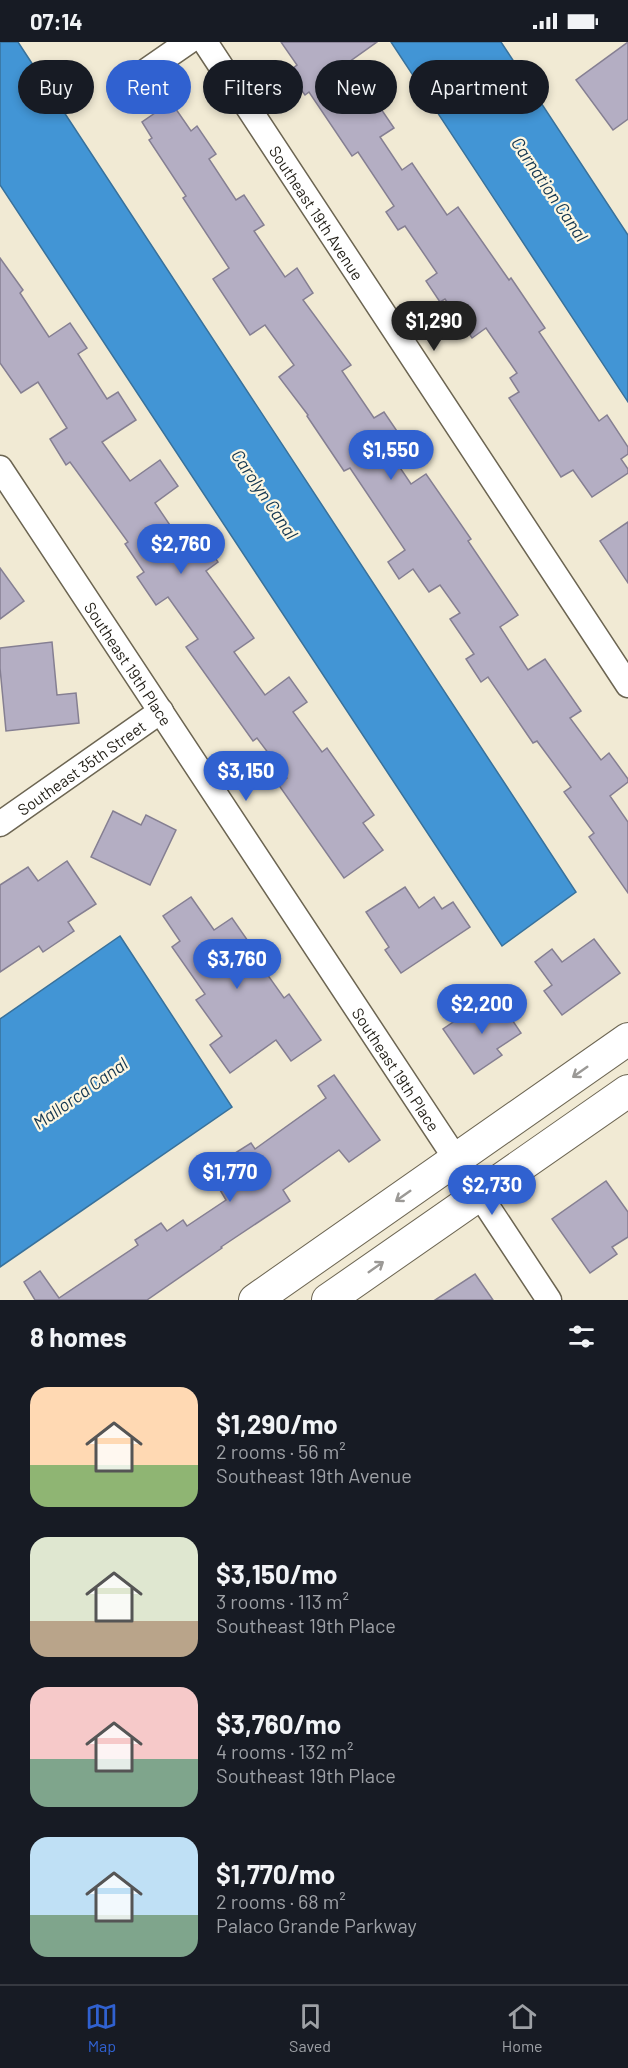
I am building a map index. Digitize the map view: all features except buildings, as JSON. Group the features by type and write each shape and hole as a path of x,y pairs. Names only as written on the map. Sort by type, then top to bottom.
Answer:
{"street":[{"path":"162,60 188,42"},
{"name":"Southeast 19th Avenue","path":"205,42 628,685"},
{"name":"Southeast 19th Place","path":"0,468 479,1194"},
{"name":"Southeast 35th Street","path":"0,824 161,711"},
{"path":"255,1300 628,1039"},
{"path":"328,1300 628,1091"},
{"path":"479,1194 549,1300"}],"water":[{"name":"Carolyn Canal","path":"0,42 18,42 30,60 18,60 18,114 65,114 576,892 502,946 0,185"},
{"path":"391,42 501,42 513,60 409,60 409,69"},
{"name":"Carnation Canal","path":"438,114 548,114 628,235 628,402"},
{"name":"Mallorca Canal","path":"120,936 232,1107 0,1267 0,1019"}]}
